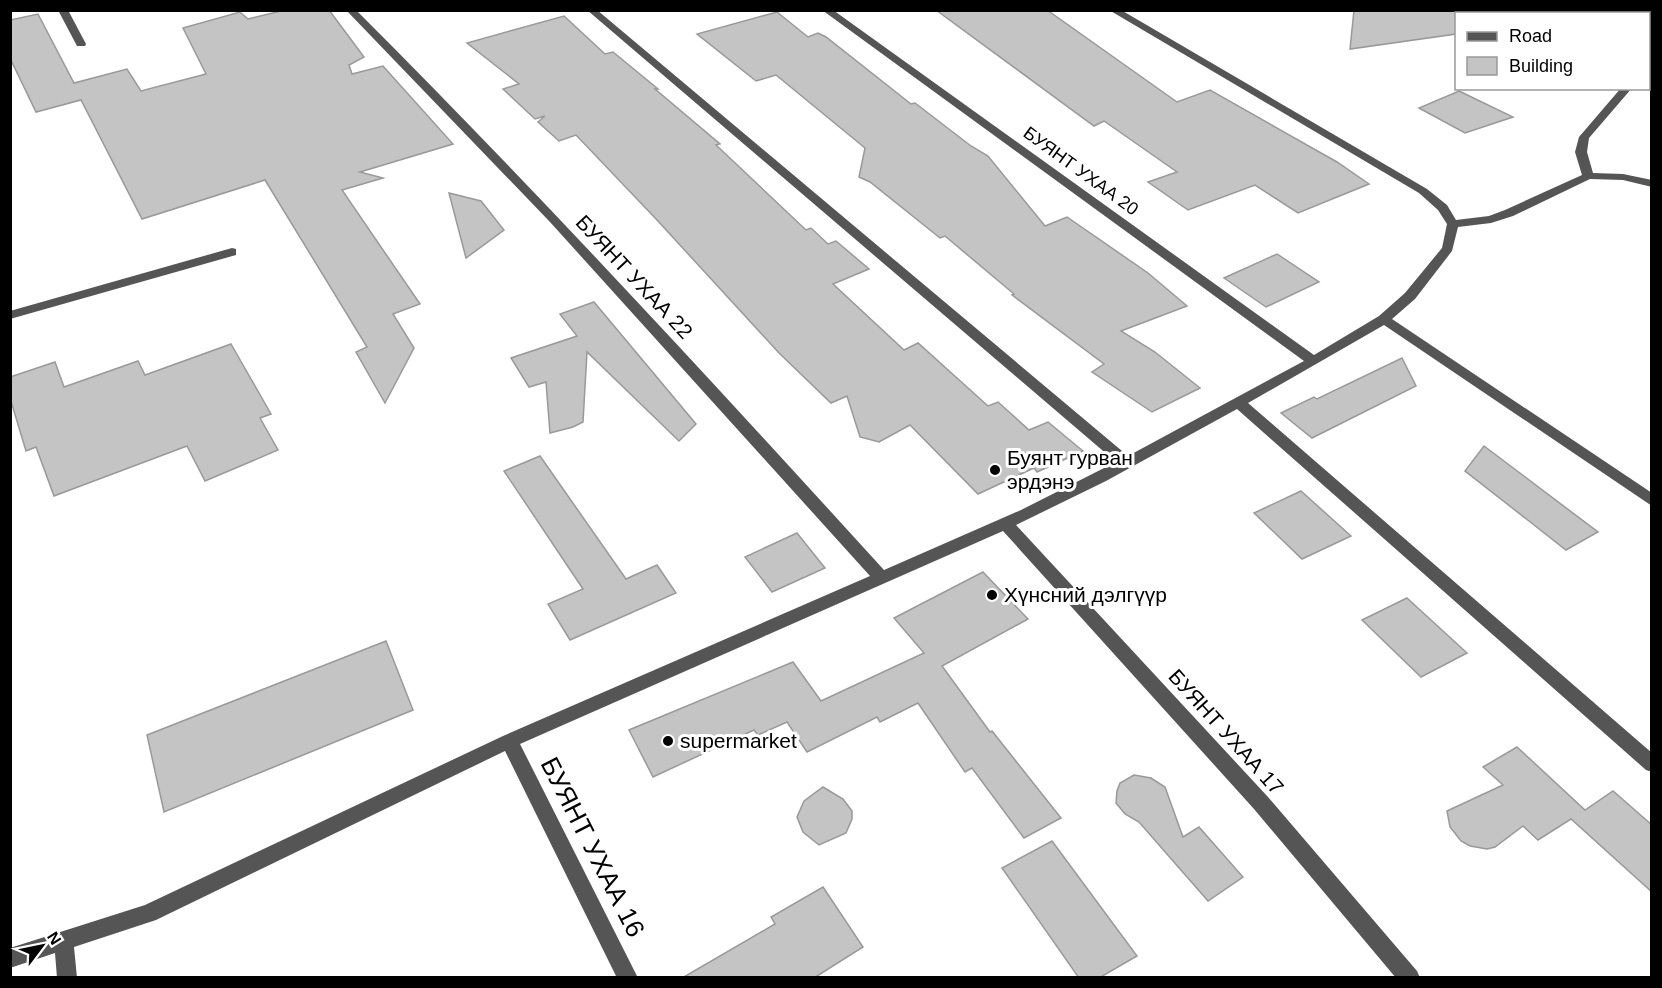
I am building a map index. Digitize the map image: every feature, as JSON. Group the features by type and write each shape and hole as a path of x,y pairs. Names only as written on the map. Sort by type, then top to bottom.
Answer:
{"street":[{"path":"63,10 81,44"},
{"name":"БУЯНТ УХАА 22","path":"350,10 455,114 653,325 882,578"},
{"path":"591,10 1125,462"},
{"name":"БУЯНТ УХАА 20","path":"826,10 1314,361"},
{"path":"10,958 149,912 509,741 882,578 1069,493 1314,361 1384,319 1410,296 1448,248 1453,224 1443,208 1423,191 1113,10"},
{"path":"1588,176 1581,152 1584,137 1625,90"},
{"path":"1453,224 1491,219 1509,213 1588,176 1623,177 1652,184"},
{"path":"10,315 232,252"},
{"path":"1384,319 1652,501"},
{"path":"1238,402 1652,764"},
{"name":"БУЯНТ УХАА 17","path":"1004,522 1261,803 1410,978"},
{"name":"БУЯНТ УХАА 16","path":"509,741 628,978"},
{"path":"64,942 68,978"}],"building":[{"path":"285,10 329,10 364,57 349,65 352,74 383,66 453,144 360,172 383,178 342,190 420,304 393,314 414,348 385,403 356,352 367,347 265,180 142,219 81,100 36,112 10,58 10,20 38,14 74,83 127,69 141,91 206,74 183,28 240,12 248,19"},
{"path":"936,10 1047,10 1177,102 1210,90 1337,162 1369,184 1298,213 1255,185 1188,210 1148,182 1177,172 1104,121 1094,126"},
{"path":"1354,10 1474,10 1474,12 1455,12 1455,34 1350,49"},
{"path":"777,12 808,37 818,33 826,37 911,104 915,103 971,146 988,156 1045,226 1067,217 1148,273 1187,306 1121,331 1155,352 1200,388 1152,412 1092,372 1104,364 1012,295 1014,294 945,236 940,238 870,182 859,177 865,148 776,75 756,81 697,34"},
{"path":"564,16 605,54 613,52 658,89 655,89 720,144 716,145 806,230 811,228 828,244 836,241 869,269 833,284 904,350 918,343 988,406 998,402 1029,430 1048,422 1083,451 1037,472 1034,468 978,494 910,425 879,442 860,437 847,396 831,403 779,353 576,135 559,141 538,122 545,116 535,119 503,89 519,84 467,43"},
{"path":"1459,91 1513,117 1465,133 1419,108"},
{"path":"449,193 481,201 504,230 466,258"},
{"path":"1277,254 1319,282 1266,307 1224,278"},
{"path":"594,302 696,424 679,441 587,352 583,422 550,433 546,382 529,387 511,358 577,336 560,314"},
{"path":"231,344 271,414 260,418 278,450 205,481 187,446 54,496 36,447 26,451 10,398 10,377 55,362 64,387 138,361 145,375"},
{"path":"1402,358 1416,386 1312,438 1281,413 1314,397 1317,399"},
{"path":"1484,446 1598,532 1566,550 1465,471"},
{"path":"540,456 626,579 657,565 676,593 570,640 548,604 583,589 504,471"},
{"path":"1301,491 1351,536 1302,559 1254,513"},
{"path":"797,533 825,568 772,592 745,557"},
{"path":"983,572 1028,619 942,666 990,732 992,731 1061,818 1024,838 972,768 965,772 918,703 880,722 877,717 807,752 787,722 758,735 754,730 653,777 629,730 793,662 821,701 924,653 894,618"},
{"path":"1407,598 1467,653 1421,677 1362,620"},
{"path":"386,641 413,710 164,812 147,735"},
{"path":"1517,747 1585,810 1613,791 1652,825 1652,892 1571,819 1538,840 1523,826 1495,847 1487,849 1470,846 1461,841 1450,827 1447,811 1503,785 1483,767"},
{"path":"1134,775 1151,778 1165,787 1183,837 1199,827 1243,877 1208,901 1139,822 1125,814 1116,803 1120,783"},
{"path":"823,787 843,799 852,811 852,819 846,833 819,845 803,832 797,817 804,801"},
{"path":"1052,841 1137,956 1099,978 1079,978 1002,868"},
{"path":"823,887 863,947 814,978 682,978 775,924 771,917"}],"place":[{"name":"Буянт гурван эрдэнэ","path":"995,470"},
{"name":"Хүнсний дэлгүүр","path":"992,595"},
{"name":"supermarket","path":"668,741"}]}
